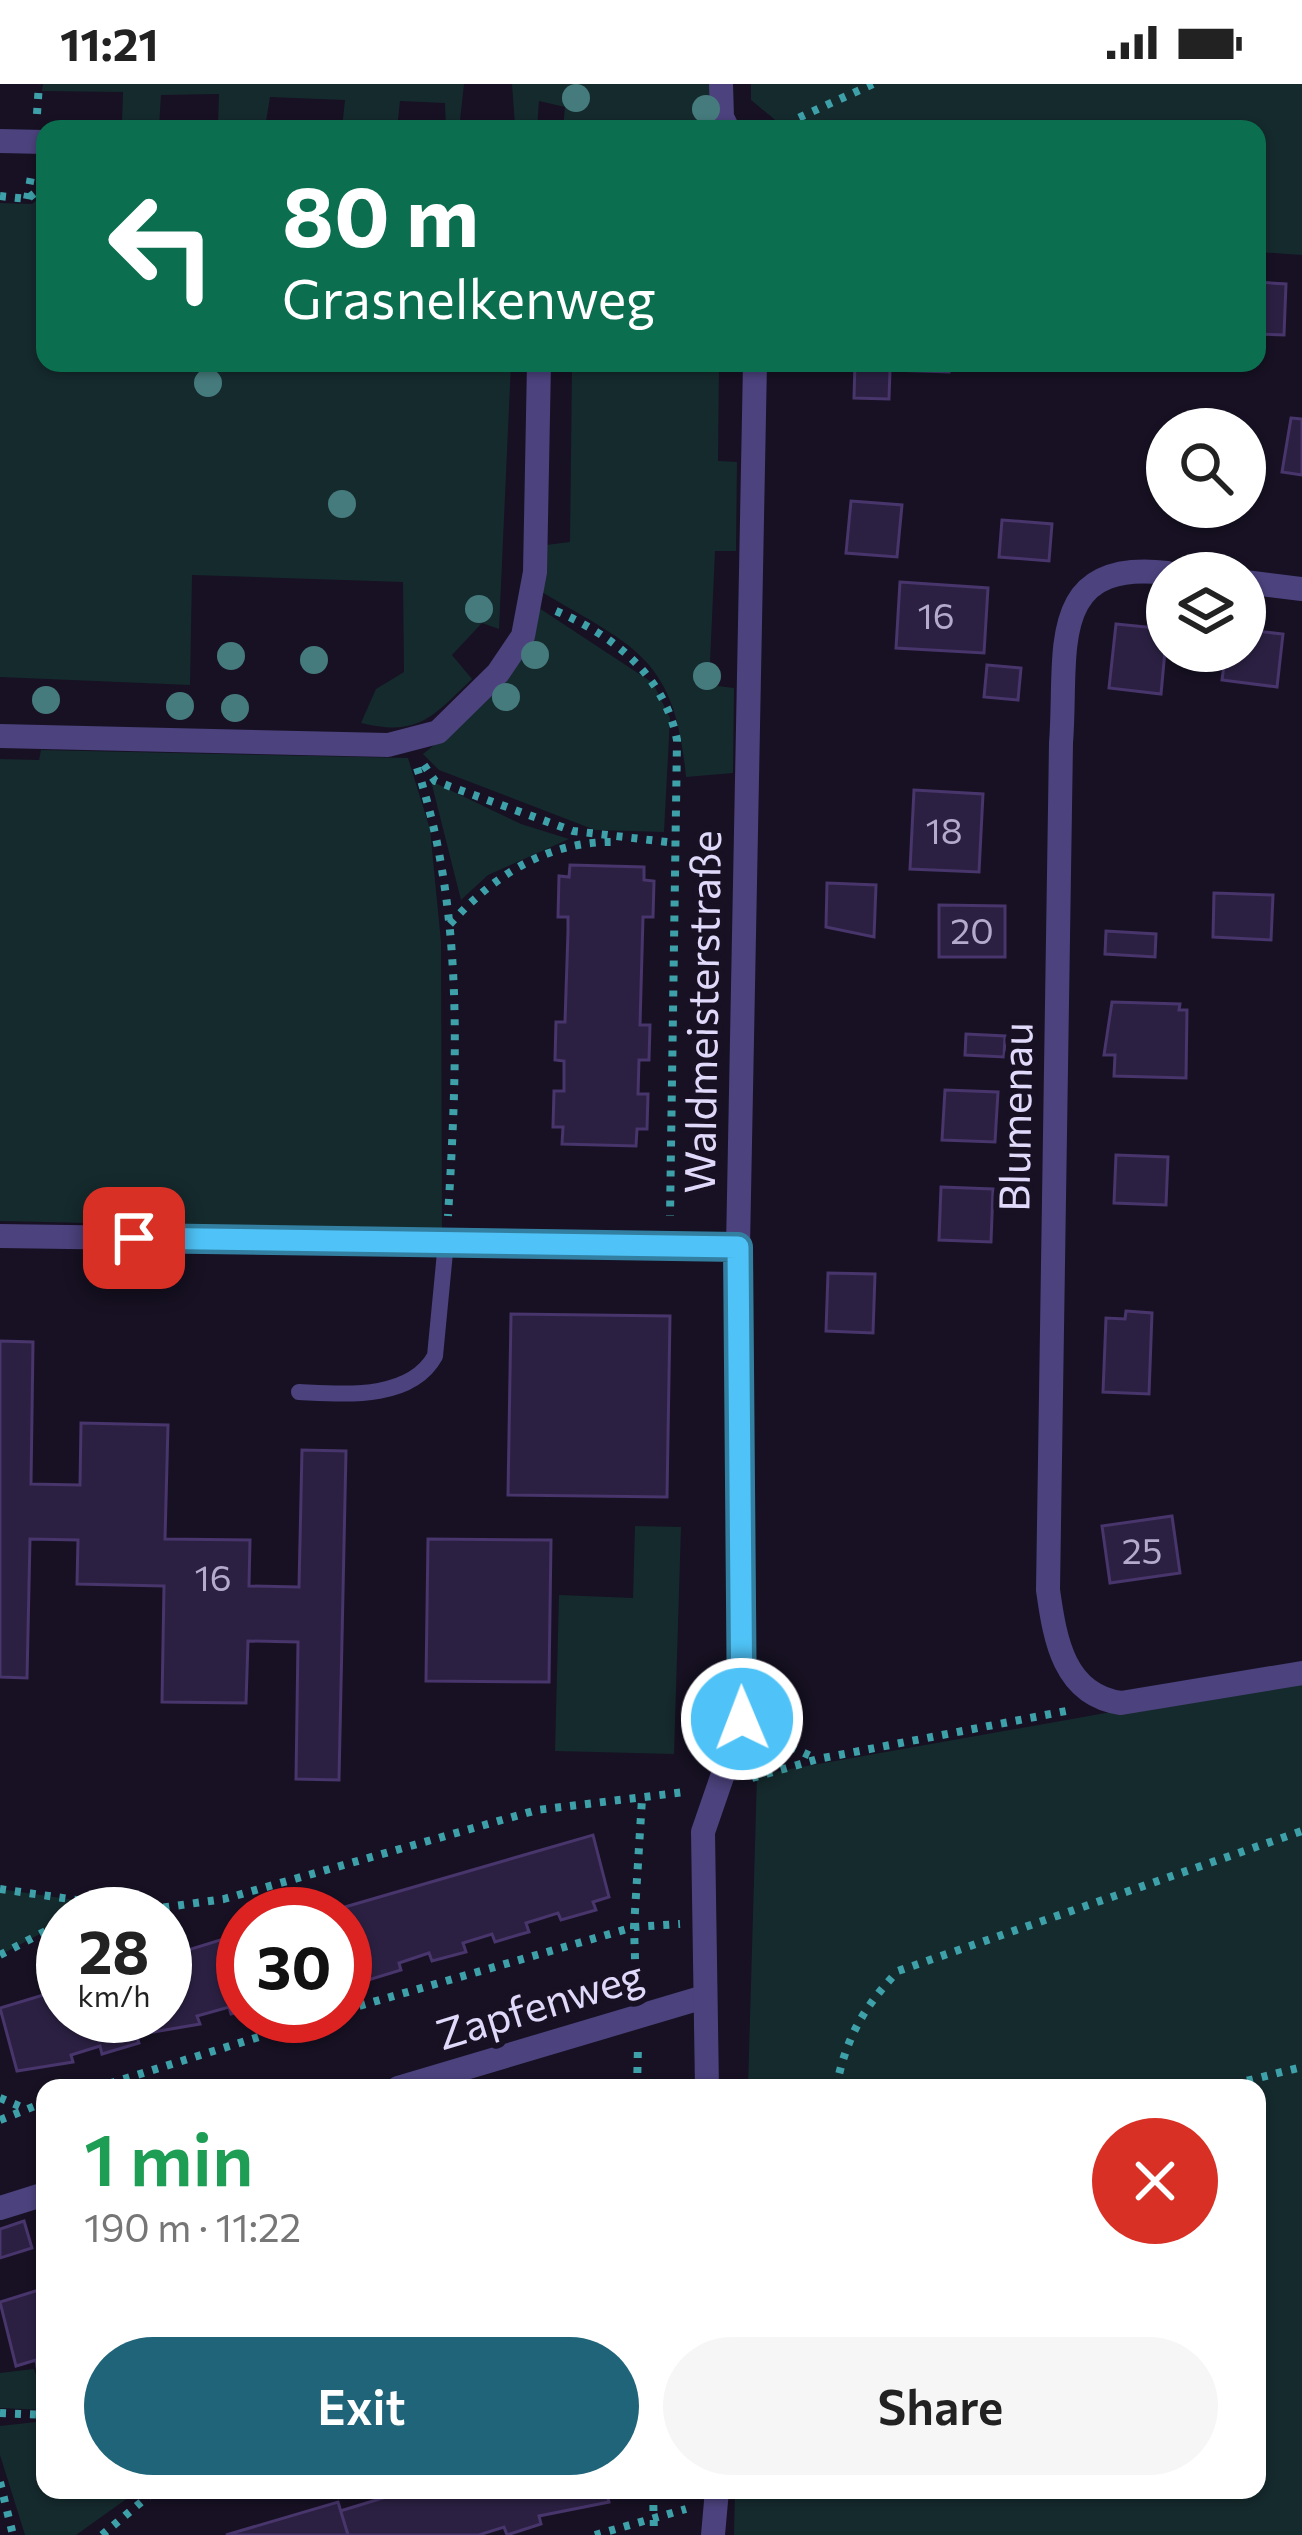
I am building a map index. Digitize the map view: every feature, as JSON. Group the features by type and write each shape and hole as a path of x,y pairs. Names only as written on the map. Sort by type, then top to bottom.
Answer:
{"street":[{"path":"721,84 724,120"},
{"path":"0,142 36,142"},
{"path":"0,736 409,743 438,732 498,673 523,636 532,601 539,372"},
{"name":"Waldmeisterstraße","path":"707,2079 703,1832 742,1719 738,1247 755,372"},
{"name":"Blumenau","path":"1121,1703 1096,1700 1076,1684 1053,1626 1048,1590 1061,743 1071,613 1080,592 1117,572 1146,573"},
{"path":"1266,585 1302,589"},
{"path":"0,1236 738,1247"},
{"path":"1121,1703 1302,1673"},
{"name":"Zapfenweg","path":"428,2079 704,1996"},
{"path":"0,2208 36,2197"},
{"path":"713,2535 717,2499"}],"lane":[{"path":"298,1392 361,1395 399,1384 429,1368 438,1334 446,1242"}],"path":[{"path":"795,120 873,84"},
{"path":"0,196 27,199 36,192"},
{"path":"532,601 569,616 650,673 670,704 677,740 669,1246"},
{"path":"409,743 435,781 489,803 573,831 675,843"},
{"path":"409,743 439,835 457,1009 446,1242"},
{"path":"449,925 484,885 544,854 585,841 675,843"},
{"path":"192,1904 224,1899 537,1810 720,1787 818,1759 1121,1703"},
{"path":"742,1719 818,1759"},
{"path":"638,2079 634,1928 642,1799"},
{"path":"838,2079 844,2044 864,2007 898,1971 1302,1831"},
{"path":"0,1888 36,1894"},
{"path":"372,2002 634,1928 704,1920"},
{"path":"0,1955 36,1936"},
{"path":"123,2079 239,2043"},
{"path":"1254,2079 1302,2067"},
{"path":"0,2098 25,2108"},
{"path":"0,2120 36,2105"},
{"path":"0,2413 36,2414"},
{"path":"0,2482 13,2535"},
{"path":"102,2535 145,2499"},
{"path":"653,2499 654,2535"},
{"path":"595,2535 706,2499"}],"green space":[{"path":"43,84 464,84 460,120 446,120 445,103 400,101 398,120 343,120 345,100 270,97 266,120 218,120 219,94 161,95 159,120 122,120 123,92 42,91"},
{"path":"512,84 711,84 711,120 564,120 565,107 539,101 538,120 515,120"},
{"path":"751,84 1302,84 1302,255 1266,253 1266,120 775,120 751,100"},
{"path":"36,201 36,372 511,372 499,629 482,623 452,655 472,679 435,713 397,727 361,723 376,689 404,672 403,582 192,575 190,685 0,677 0,203"},
{"path":"572,372 719,372 718,461 737,462 736,551 715,551 709,685 734,688 733,773 686,777 672,705 645,660 602,627 540,591 546,545 570,542"},
{"path":"539,608 653,683 670,718 664,832 595,830 439,770 423,754 493,690 520,653"},
{"path":"41,750 408,758 430,829 441,942 442,1231 0,1221 0,759 39,760"},
{"path":"431,781 521,824 569,839 488,875 461,900"},
{"path":"635,1526 681,1527 674,1754 555,1751 559,1595 633,1598"},
{"path":"1302,1678 1302,2535 734,2535 735,2499 1266,2499 1266,2079 748,2079 757,1775"},
{"path":"0,1889 36,1894 36,1936 0,1955"},
{"path":"34,2369 36,2410 0,2408 0,2373"},
{"path":"36,2422 36,2499 126,2499 76,2535 25,2535 0,2455 0,2426"}],"building":[{"path":"1266,283 1286,284 1284,335 1266,334"},
{"path":"855,372 890,372 889,399 854,398"},
{"path":"1291,418 1302,419 1302,475 1282,472"},
{"path":"851,501 902,505 897,557 846,553"},
{"path":"1002,520 1052,524 1049,561 999,557"},
{"path":"900,582 988,588 984,653 896,648"},
{"path":"1116,624 1146,627 1146,672 1163,672 1161,694 1109,688"},
{"path":"1266,632 1283,634 1277,687 1222,680 1223,672 1266,672"},
{"path":"987,665 1021,668 1018,700 984,697"},
{"path":"914,790 983,794 979,872 910,869"},
{"path":"570,865 644,867 644,880 654,881 653,917 643,917 640,1025 650,1025 649,1060 639,1060 638,1094 648,1094 647,1129 637,1129 636,1146 562,1144 563,1127 553,1127 554,1091 564,1091 564,1061 555,1060 556,1022 565,1022 568,931 568,917 558,917 559,876 569,877"},
{"path":"827,883 876,885 874,937 826,927"},
{"path":"1214,893 1273,895 1271,940 1213,937"},
{"path":"939,905 1005,906 1005,957 939,957"},
{"path":"1106,931 1156,934 1155,957 1105,954"},
{"path":"1112,1002 1180,1004 1179,1010 1187,1010 1186,1078 1114,1076 1115,1055 1104,1055"},
{"path":"966,1034 1005,1036 1004,1057 965,1055"},
{"path":"945,1090 998,1092 995,1142 942,1140"},
{"path":"1116,1155 1168,1157 1166,1205 1114,1203"},
{"path":"941,1187 993,1189 991,1242 939,1240"},
{"path":"828,1273 875,1274 873,1333 826,1331"},
{"path":"1126,1311 1152,1313 1149,1394 1103,1392 1106,1318 1125,1319"},
{"path":"511,1314 670,1316 667,1497 508,1495"},
{"path":"0,1341 33,1342 31,1484 80,1485 81,1423 168,1425 165,1539 250,1540 249,1586 299,1587 302,1450 346,1451 339,1780 296,1779 298,1642 248,1641 246,1703 162,1702 164,1586 77,1584 78,1540 30,1539 27,1678 0,1677"},
{"path":"1172,1516 1180,1573 1110,1583 1102,1526"},
{"path":"428,1539 551,1540 549,1682 426,1681"},
{"path":"593,1835 609,1897 593,1902 596,1910 561,1920 558,1913 526,1923 529,1932 495,1942 492,1934 463,1943 466,1952 432,1961 429,1953 399,1963 401,1970 372,1979 372,1899"},
{"path":"216,1941 216,2011 197,2016 200,2024 192,2025 192,1949"},
{"path":"36,1997 36,2043 139,2043 102,2054 100,2046 71,2055 73,2062 17,2071 0,2008"},
{"path":"24,2221 32,2248 0,2258 0,2229"},
{"path":"36,2291 36,2360 16,2366 0,2302"},
{"path":"379,2499 609,2502 539,2516 541,2524 507,2535 504,2527 479,2535 348,2535 340,2511"},
{"path":"338,2502 348,2535 226,2535"}],"route":[{"path":"134,1238 738,1247 742,1719"}]}
